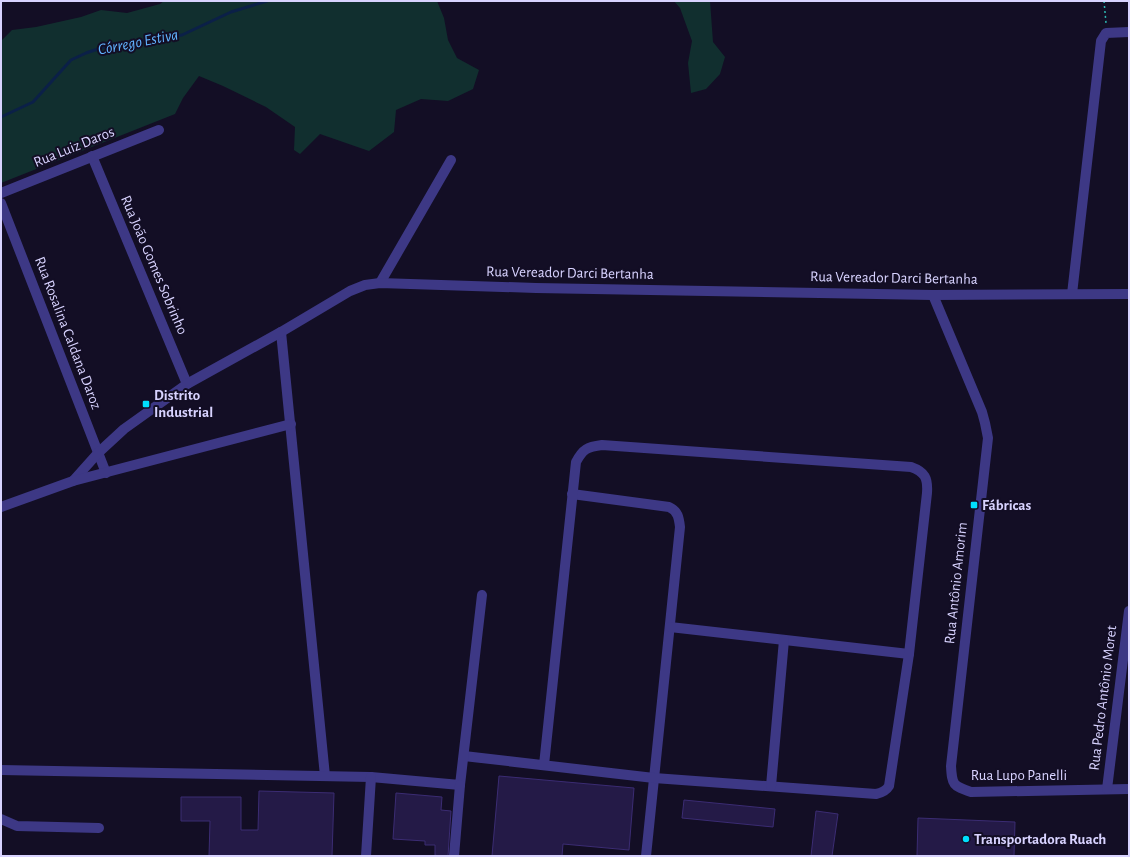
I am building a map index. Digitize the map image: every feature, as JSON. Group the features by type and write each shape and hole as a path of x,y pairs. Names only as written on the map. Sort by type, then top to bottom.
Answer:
{"street":[{"path":"1072,294 1101,41 1106,33 1129,32"},
{"name":"Rua Luiz Daros","path":"1,193 159,130"},
{"name":"Rua João Gomes Sobrinho","path":"92,156 187,384"},
{"path":"380,283 451,160"},
{"name":"Rua Rosalina Caldana Daroz","path":"1,203 106,473"},
{"name":"Rua Vereador Darci Bertanha","path":"74,481 98,453 124,429 187,384 281,332 350,291 364,285 380,283 536,288 933,295 1129,294"},
{"name":"Rua Antônio Amorim","path":"933,295 982,412 988,438 951,766 952,779 958,787"},
{"path":"281,332 325,776"},
{"name":"Rua Vereador Darci Bertanha","path":"1,507 74,481 291,424"},
{"path":"464,756 654,778 876,794 887,790 889,786 909,654 928,485 925,476 918,470 911,467 602,445 592,446 582,452 576,462 572,494 544,765"},
{"path":"572,494 669,507 674,509 679,518 680,527 646,856"},
{"path":"454,856 460,785 482,595"},
{"name":"Rua Pedro Antônio Moret","path":"1107,789 1129,611"},
{"path":"670,627 909,654"},
{"path":"772,786 784,640"},
{"path":"1,770 371,777 460,785"},
{"path":"366,856 371,777"},
{"name":"Rua Lupo Panelli","path":"958,787 970,792 1129,789"},
{"path":"1,819 17,826 99,828"}],"path":[{"path":"1104,1 1106,33"}],"green space":[{"path":"164,1 437,1 444,18 448,40 457,58 479,70 473,89 448,101 421,99 396,110 394,132 369,151 320,134 300,154 294,150 295,127 266,107 199,76 183,98 175,114 1,183 1,41 12,30 36,27 81,17 101,10 127,13 160,4"},
{"path":"674,1 710,1 713,42 725,57 720,74 706,89 691,93 688,63 692,41 680,8"}],"building":[{"path":"499,776 634,788 629,850 563,844 562,856 492,856"},
{"path":"259,791 334,793 332,856 209,856 210,821 181,821 181,797 241,797 241,830 258,830"},
{"path":"396,793 442,797 441,810 451,811 448,856 435,855 435,845 425,845 425,841 393,839"},
{"path":"684,800 775,809 773,827 682,818"},
{"path":"816,811 838,814 832,856 811,856"},
{"name":"Transportadora Ruach","path":"918,818 1015,822 1014,856 917,856"}],"waterway":[{"name":"Córrego Estiva","path":"1,117 33,102 71,60 86,53 110,45 182,35 231,12 267,1"}],"place":[{"name":"Distrito Industrial","path":"146,404"},
{"name":"Fábricas","path":"974,505"},
{"name":"Transportadora Ruach","path":"966,839"}]}
